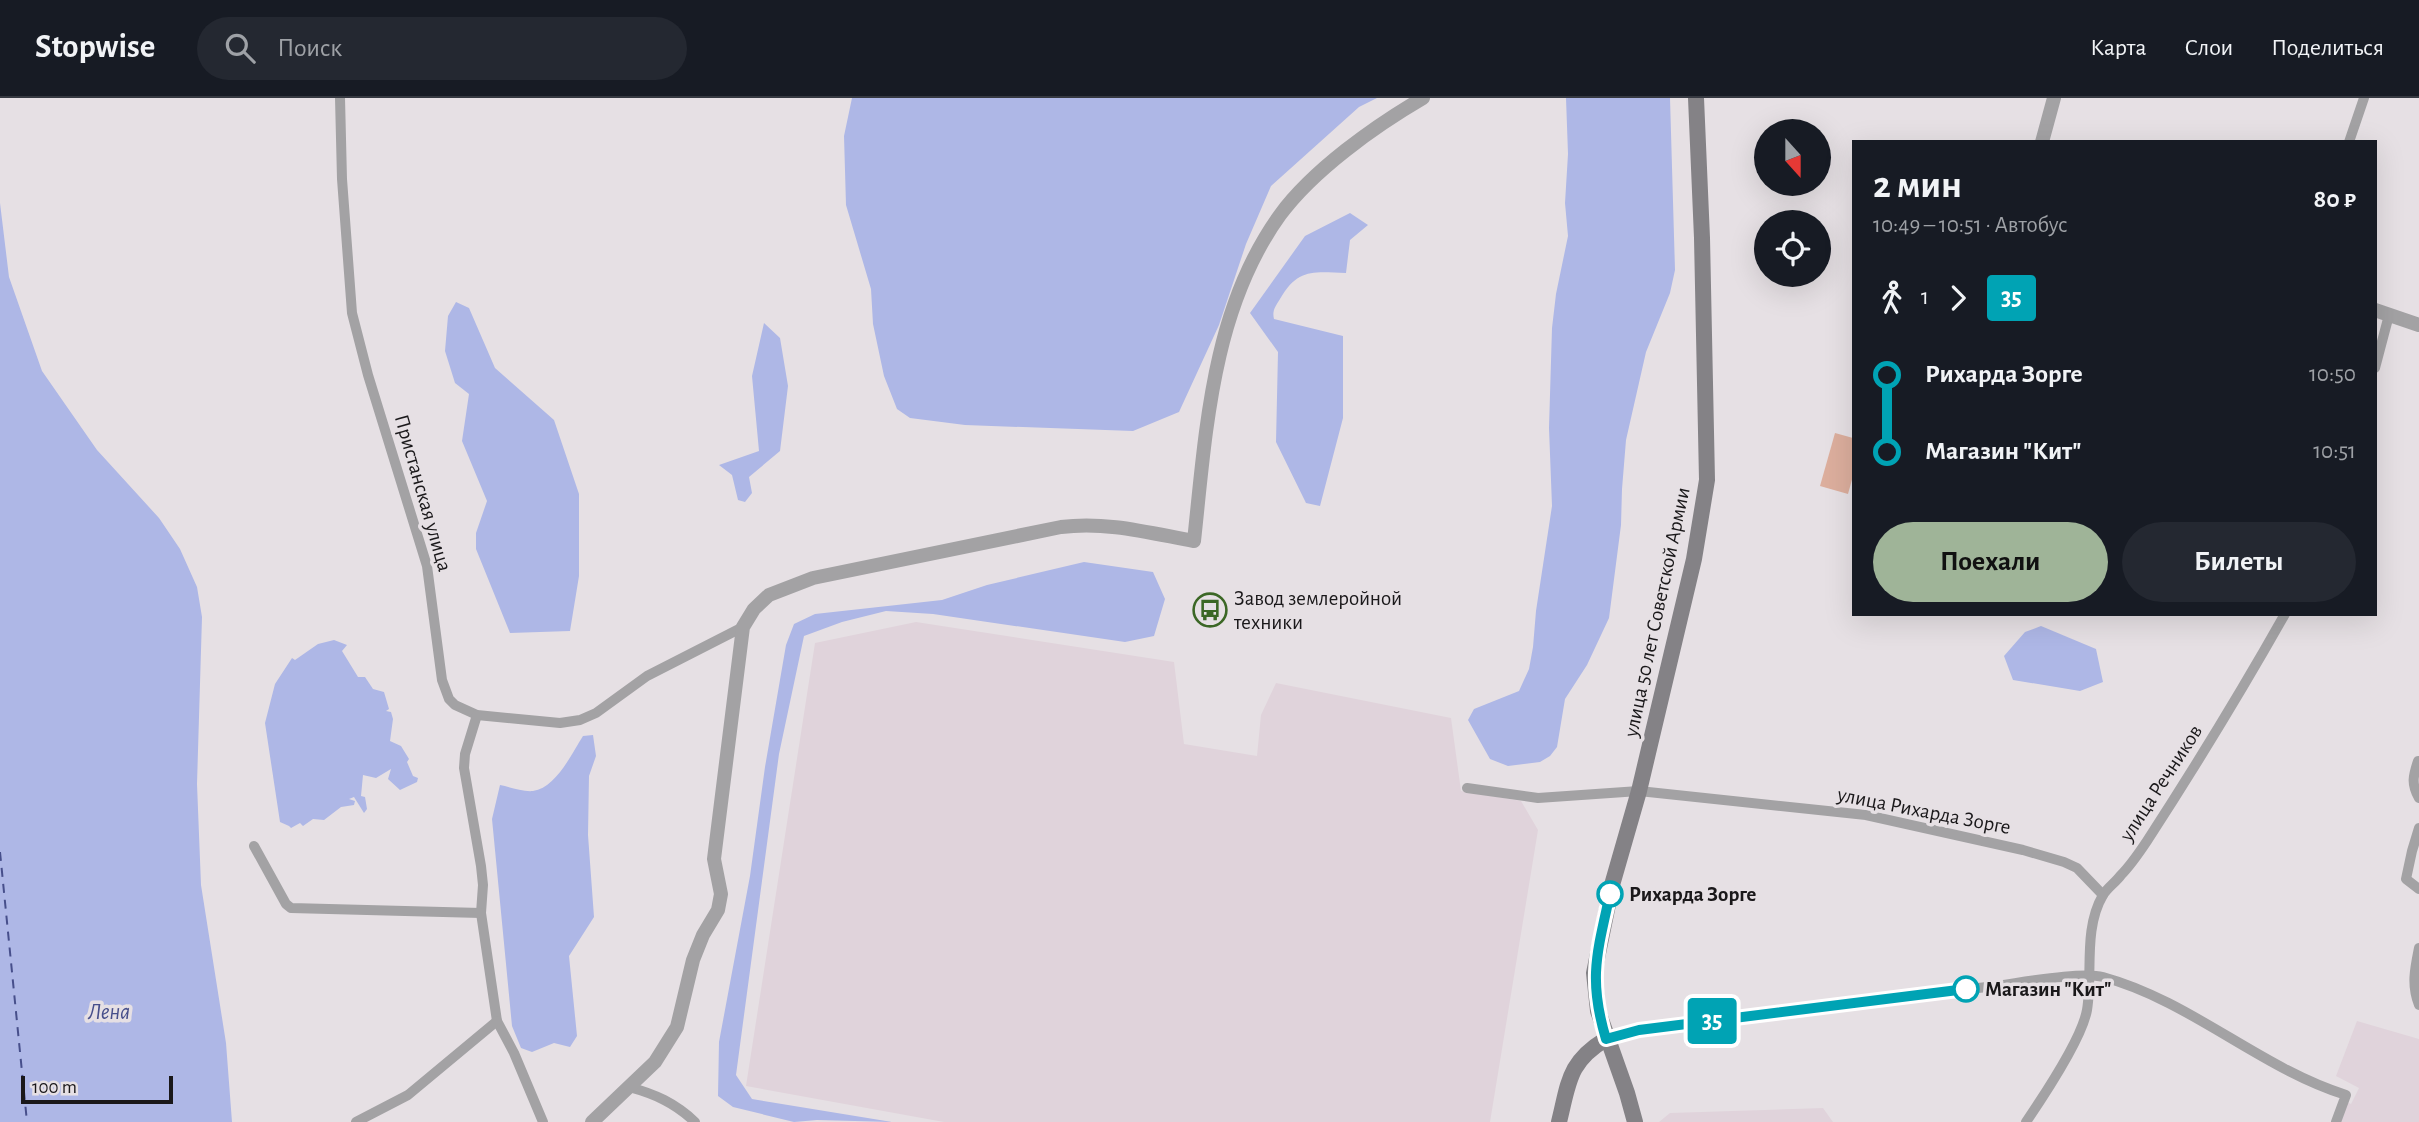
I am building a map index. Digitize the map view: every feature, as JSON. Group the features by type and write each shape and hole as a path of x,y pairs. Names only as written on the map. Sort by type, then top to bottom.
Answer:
{"main road":[{"name":"улица 50 лет Советской Армии","path":"1635,1122 1598,1011 1594,973 1612,885 1639,791 1693,559 1707,480 1703,262 1696,98"},
{"path":"1559,1122 1574,1068 1590,1049 1606,1039"}],"street":[{"path":"592,1122 655,1062 677,1027 693,960 703,935 718,910 721,894 714,859 743,627 754,609 769,596 813,578 1061,527 1085,524 1115,526 1194,541 1215,384 1230,315 1245,273 1281,213 1303,190 1363,138 1423,98"},
{"path":"2043,140 2054,98"},
{"path":"2350,140 2364,98"},
{"name":"Пристанская улица","path":"340,99 342,179 352,313 368,375 427,566 445,691 455,705 477,715 561,723 580,720 596,713 647,676 743,627"},
{"path":"2377,311 2419,325"},
{"path":"2377,361 2389,315"},
{"name":"улица Речников","path":"2088,975 2089,951 2103,895 2132,863 2166,811 2221,726 2284,616"},
{"path":"477,715 465,754 464,768 481,866 481,913 497,1021 514,1053 542,1122"},
{"path":"2419,760 2413,779 2413,786 2419,798"},
{"name":"улица Рихарда Зорге","path":"1467,788 1538,797 1639,791 1866,815 1909,823 2064,862 2077,868 2103,895"},
{"path":"2419,828 2406,879 2419,889"},
{"path":"254,846 290,908 481,913"},
{"path":"2419,948 2414,975 2419,1005"},
{"path":"1606,1039 1639,1030 2088,975 2100,976 2144,992 2304,1080 2346,1095 2336,1122"},
{"path":"2026,1122 2048,1089 2083,1023 2087,1010 2088,975"},
{"path":"356,1122 408,1095 497,1021"},
{"path":"629,1087 656,1095 679,1107 695,1122"}],"shaded area":[{"path":"1835,433 1852,438 1852,480 1848,494 1820,486"},
{"path":"916,622 1174,662 1184,744 1257,756 1261,715 1276,683 1451,718 1461,791 1521,801 1538,830 1490,1122 944,1122 746,1086 815,643"},
{"path":"2357,1021 2419,1039 2419,1122 2340,1122 2347,1102 2351,1104 2359,1088 2336,1076"},
{"path":"1823,1108 1833,1122 1659,1122 1670,1113"}],"water":[{"path":"852,98 1377,98 1359,107 1271,186 1246,244 1219,325 1179,412 1133,431 965,425 910,418 897,409 884,376 873,324 871,289 846,205 844,136"},
{"path":"1566,98 1670,98 1675,270 1670,293 1646,352 1626,440 1621,525 1609,618 1587,665 1565,699 1557,747 1550,756 1540,762 1508,766 1490,759 1468,720 1474,709 1519,691 1529,669 1533,647 1552,506 1549,428 1552,328 1568,236 1565,203 1568,154"},
{"name":"Лена","path":"0,203 9,277 42,371 97,450 159,518 180,549 197,587 202,617 197,784 201,885 226,1043 232,1122 0,1122"},
{"path":"1350,213 1368,225 1350,240 1346,273 1315,273 1300,277 1287,289 1273,314 1274,319 1343,336 1343,418 1320,506 1306,503 1276,442 1278,352 1250,313 1305,236"},
{"path":"456,302 469,308 495,368 554,420 579,494 579,576 570,631 510,633 476,549 476,533 487,501 462,441 469,394 455,383 445,351 448,316"},
{"path":"764,323 780,338 788,386 780,451 749,477 752,493 745,502 738,500 732,475 719,465 759,451 752,376"},
{"path":"1084,562 1153,572 1165,599 1154,636 1125,642 933,614 886,611 842,622 804,636 779,754 736,1075 752,1099 892,1122 794,1122 733,1107 718,1096 719,1042 750,876 786,645 794,624 815,614 942,600 987,585"},
{"path":"2041,626 2096,649 2103,682 2080,691 2013,680 2004,656 2025,632"},
{"path":"334,640 347,645 342,651 358,677 365,677 373,689 384,692 389,709 386,711 391,712 393,719 390,741 401,746 409,759 407,762 413,776 418,778 417,782 400,790 388,779 391,769 376,778 363,775 361,796 365,797 367,809 364,813 354,797 349,799 355,801 354,805 341,807 324,820 313,819 303,826 300,823 291,828 280,822 265,723 275,684 292,658 295,660 318,644"},
{"path":"593,735 596,756 589,776 588,835 594,917 569,956 577,1036 570,1047 554,1043 532,1052 521,1048 512,1026 492,819 500,785 533,791 549,784 583,736"}],"ferry route":[{"path":"0,852 27,1122"}],"bus line":[{"name":"35","path":"1610,894 1594,973 1595,995 1606,1039 1639,1030 1966,989"}],"place":[{"name":"Завод землеройной техники","path":"1210,610"},
{"name":"Рихарда Зорге","path":"1610,894"},
{"name":"Магазин \"Кит\"","path":"1966,989"}]}
